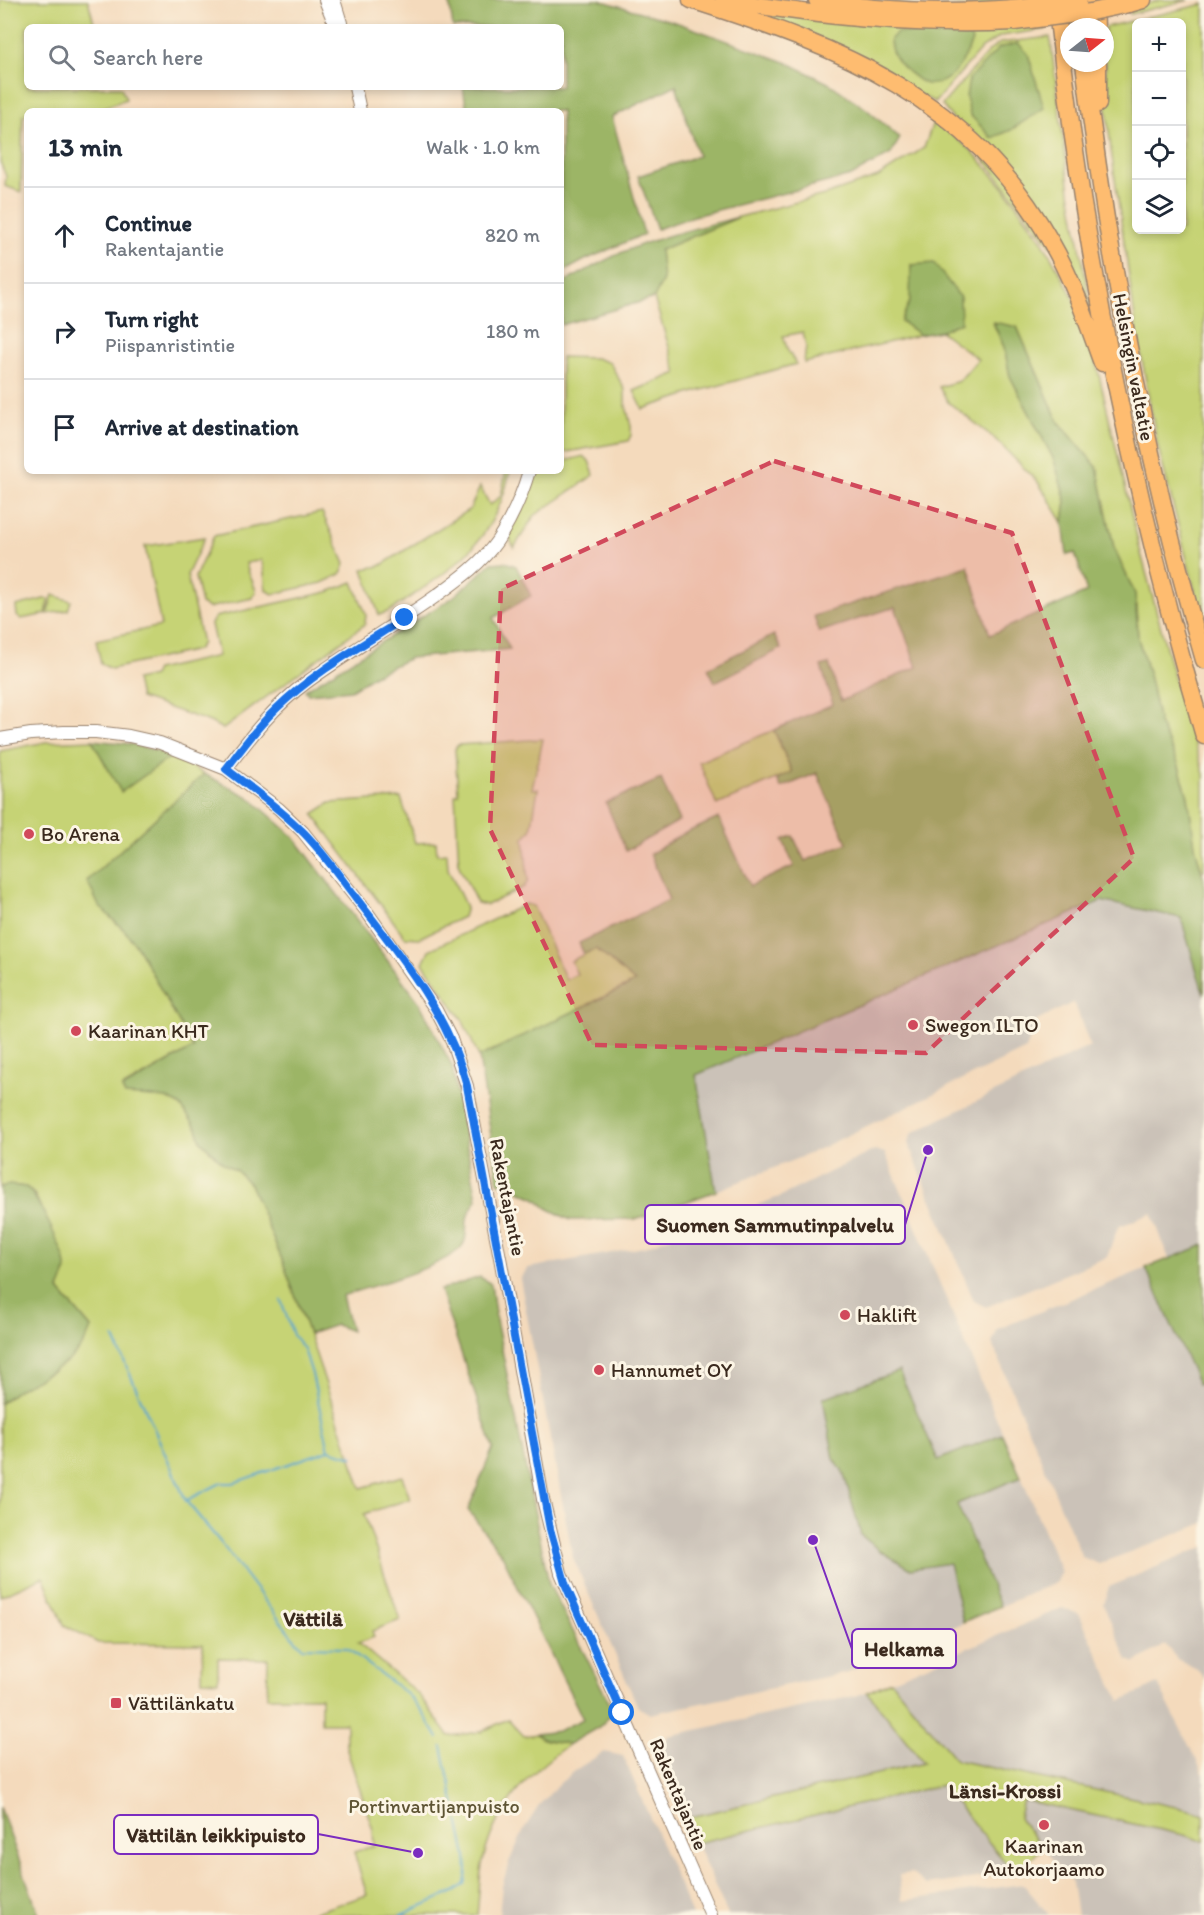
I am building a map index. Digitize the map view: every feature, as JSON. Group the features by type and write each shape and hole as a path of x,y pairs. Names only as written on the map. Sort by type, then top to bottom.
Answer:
{"highway":[{"path":"691,0 811,42 860,63 921,99 970,139 1020,194 1051,241 1069,276 1120,411"},
{"path":"724,0 865,20 926,24 1014,15 1078,0 1079,18"},
{"path":"817,0 857,6 963,10 1053,18 1136,2"},
{"name":"Helsingin valtatie","path":"1056,0 1078,174 1120,411 1168,612 1204,736"},
{"path":"1095,0 1096,18"},
{"name":"Helsingin valtatie","path":"1085,72 1098,174 1121,312 1140,406 1167,522 1204,660"},
{"path":"1098,72 1098,174"}],"street":[{"path":"325,0 335,24"},
{"path":"334,0 341,24"},
{"path":"356,90 359,108"},
{"path":"226,769 262,723 306,683 467,573 495,543 509,521 528,474"},
{"name":"Rakentajantie","path":"0,739 64,732 118,735 160,743 226,769 279,809 303,832 327,860 424,992 451,1039 467,1086 543,1499 561,1573 711,1915"}],"highlighted area":[{"path":"774,461 1012,533 1134,858 926,1053 592,1045 490,829 501,589"}],"shaded area":[{"path":"1101,901 1181,918 1204,995 1204,1523 1099,1564 1082,1557 992,1343 998,1329 1169,1259 1152,1213 1118,1227 1107,1257 986,1307 974,1301 908,1143 912,1133 1090,1046 1074,1002 1037,1021 1026,1049 811,1153 716,1191 695,1076"},
{"path":"875,1150 885,1153 1061,1572 1057,1582 848,1672 650,1714 638,1707 573,1558 520,1279 528,1268 644,1247 779,1197"},
{"path":"1204,1547 1204,1679 1197,1669 1177,1659 1165,1644 1135,1663 1128,1660 1103,1604 1109,1587"},
{"path":"1062,1608 1079,1614 1120,1701 1158,1684 1204,1775 1204,1815 1190,1810 956,1760 891,1681"},
{"path":"867,1692 925,1763 686,1818 658,1754 668,1736"},
{"path":"604,1752 623,1756 692,1915 499,1915 502,1887 509,1862 526,1826 541,1803 560,1783"},
{"path":"942,1785 1014,1873 926,1885 911,1873 899,1875 902,1901 1023,1884 1049,1915 728,1915 696,1843"},
{"path":"1023,1800 1184,1835 1204,1842 1204,1915 1077,1915 1072,1883 1019,1818"}],"green space":[{"path":"0,0 88,0 94,24 24,24 24,90 122,90 126,99 103,108 24,108 21,192 5,186 6,176 0,162"},
{"path":"449,0 599,0 678,23 788,63 830,84 865,108 900,138 891,154 851,176 694,216 657,229 638,176 698,156 676,85 612,117 644,234 564,271 564,108 466,108 464,90 564,90 564,24 453,24"},
{"path":"862,0 1034,0 988,6"},
{"path":"1160,0 1189,0 1130,14 1130,9"},
{"path":"1204,4 1204,626 1157,443 1136,326 1106,102 1106,72 1114,72 1114,25 1132,21 1132,234 1186,234 1186,18 1144,18"},
{"path":"725,6 1046,25 1046,29 1001,36 982,48 935,102"},
{"path":"898,32 970,36 972,41 961,63 950,76 936,84 927,84 919,81 894,57 890,39"},
{"path":"1050,37 1070,192 1093,319 1070,270 942,105 989,51 1000,43"},
{"path":"1018,43 1028,54 1044,108 1011,130 992,138 970,115 966,97 969,79 999,48"},
{"path":"934,120 972,151 1004,188 1041,239 1070,291 1092,345 1139,546 1174,677 1204,774 1204,870 1202,871 1195,847 1188,798 1178,763 1159,723 1150,679 1138,638 1135,594 1114,548 1097,467 1058,421 1017,327 993,323 1004,347 1010,376 1054,460 1066,501 1063,522 1038,482 994,438 948,402 939,387 959,381 978,359 940,331 961,322 911,265 911,301 901,321 920,335 804,363 806,346 803,332 783,336 796,364 643,409 634,391 677,373 654,298 663,280 660,250 739,217 828,194 878,177 924,148"},
{"path":"739,217 660,250 663,280 654,298 564,324 564,282 623,252 681,232"},
{"path":"934,263 960,297 961,322 940,331 920,335 901,321 910,301 911,265"},
{"path":"993,322 1017,327 1058,421 1097,467 1114,548 1135,594 1138,638 1150,679 1159,723 1178,763 1188,797 1195,846 1204,880 1204,995 1181,918 1101,901 696,1075 716,1191 638,1219 570,1220 547,1208 535,1198 498,1182 479,1057 635,982 596,949 584,954 579,943 669,900 650,854 681,835 719,818 750,886 794,866 783,840 793,836 805,861 847,843 817,773 781,788 777,779 792,772 774,730 833,704 821,666 829,664 841,701 917,667 895,607 819,632 814,616 968,566 990,635 1087,592 1075,553 1067,555 1063,522 1066,501 1054,460 1010,376 1004,347"},
{"path":"564,357 596,358 610,363 625,390 625,402 631,426 628,441 564,452"},
{"path":"584,456 589,461 594,475 534,516 514,548 508,535 533,474 564,474 564,461"},
{"path":"505,474 509,474 503,497 481,538 466,554 432,582 390,611 379,615 363,569 380,566 470,509 480,487 490,505 501,496"},
{"path":"322,512 345,564 341,574 322,583 273,594 266,590 261,560 246,563 256,592 252,598 208,608 201,604 195,577 214,536"},
{"path":"205,537 187,575 202,643 197,650 111,669 101,664 96,640 161,626 145,546"},
{"path":"505,562 516,566 531,596 493,618 510,649 410,658 374,675 351,690 308,694 305,690 452,598 492,563"},
{"path":"353,582 366,614 365,624 223,729 210,722 140,698 136,680 153,676 156,670 218,656 211,624 215,617 328,592"},
{"path":"53,595 71,601 68,610 47,614"},
{"path":"49,599 46,614 21,619 17,616 16,606"},
{"path":"774,635 781,649 715,682 708,668"},
{"path":"774,730 792,772 717,805 699,762"},
{"path":"543,739 532,789 538,789 531,830 524,838 528,881 524,887 487,905 477,903 459,866 455,749 458,745"},
{"name":"Portinvartijanpuisto","path":"92,740 121,792 173,755 204,774 87,881 111,918 138,948 193,1048 122,1088 166,1098 180,1105 197,1128 201,1141 223,1163 236,1170 250,1184 283,1262 361,1488 402,1476 410,1499 364,1514 400,1620 372,1631 374,1637 358,1643 419,1695 449,1736 481,1732 508,1719 524,1736 536,1734 542,1739 569,1744 525,1782 513,1796 494,1827 482,1865 477,1915 306,1915 367,1895 354,1852 374,1846 373,1830 346,1747 346,1723 321,1723 321,1697 267,1697 268,1659 218,1658 218,1681 202,1680 203,1644 98,1643 64,1625 43,1577 0,1596 0,1404 91,1328 59,1290 65,1273 65,1262 35,1195 19,1186 0,1187 0,751 46,742"},
{"path":"92,740 131,744 173,755 121,792"},
{"path":"204,774 249,797 293,836 419,1002 452,1066 477,1199 468,1217 465,1241 457,1251 428,1267 342,1296 351,1331 336,1325 309,1334 283,1262 250,1184 236,1170 223,1163 201,1141 197,1128 180,1105 166,1098 125,1095 122,1089 193,1048 138,948 126,932 99,906 87,881"},
{"path":"661,779 679,821 626,851 606,803"},
{"path":"401,798 415,843 436,842 437,854 447,853 448,869 466,907 463,917 419,938 405,937 313,814 330,803"},
{"path":"526,904 533,906 566,980 577,974 571,961 596,948 635,982 479,1057 462,1019 423,963 429,950"},
{"path":"9,1185 26,1187 43,1212 65,1260 64,1279 59,1290 91,1328 75,1355 51,1372 24,1386 0,1404 0,1187"},
{"path":"1204,1245 1204,1381 1198,1384 1146,1268"},
{"path":"480,1277 491,1284 496,1320 549,1584 614,1712 599,1727 569,1744 542,1739 536,1734 558,1731 583,1719 502,1555 468,1510 493,1448 440,1290"},
{"path":"899,1371 938,1460 1002,1434 1021,1477 957,1504 1000,1606 963,1622 949,1563 911,1569 880,1551 861,1535 844,1474 834,1459 823,1398"},
{"path":"891,1681 956,1760 1190,1810 1204,1815 1204,1842 1184,1835 1023,1800 1019,1818 1043,1848 1014,1873 942,1785 696,1843 686,1818 924,1763 867,1692"},
{"path":"0,1807 39,1915 0,1915"}],"waterway":[{"path":"281,1300 293,1335 304,1349 329,1450"},
{"path":"114,1338 186,1501 291,1635 302,1647 347,1648 407,1694 422,1711 438,1738"},
{"path":"187,1500 221,1483 233,1483 329,1450 353,1457"},
{"path":"401,1915 456,1891 465,1884 466,1856 442,1747"}],"place":[{"name":"Bo Arena","path":"29,834"},
{"name":"Swegon ILTO","path":"913,1025"},
{"name":"Kaarinan KHT","path":"76,1031"},
{"name":"Suomen Sammutinpalvelu","path":"928,1150"},
{"name":"Haklift","path":"845,1315"},
{"name":"Hannumet OY","path":"599,1370"},
{"name":"Helkama","path":"813,1540"},
{"name":"Vättilänkatu","path":"116,1703"},
{"name":"Kaarinan Autokorjaamo","path":"1044,1825"},
{"name":"Vättilän leikkipuisto","path":"418,1853"}],"district":[{"name":"Vättilä","path":"313,1619"},
{"name":"Länsi-Krossi","path":"1005,1791"}],"route":[{"path":"405,618 294,692 258,728 226,769 279,809 327,860 424,992 451,1039 467,1086 543,1499 561,1573 622,1713"}]}
